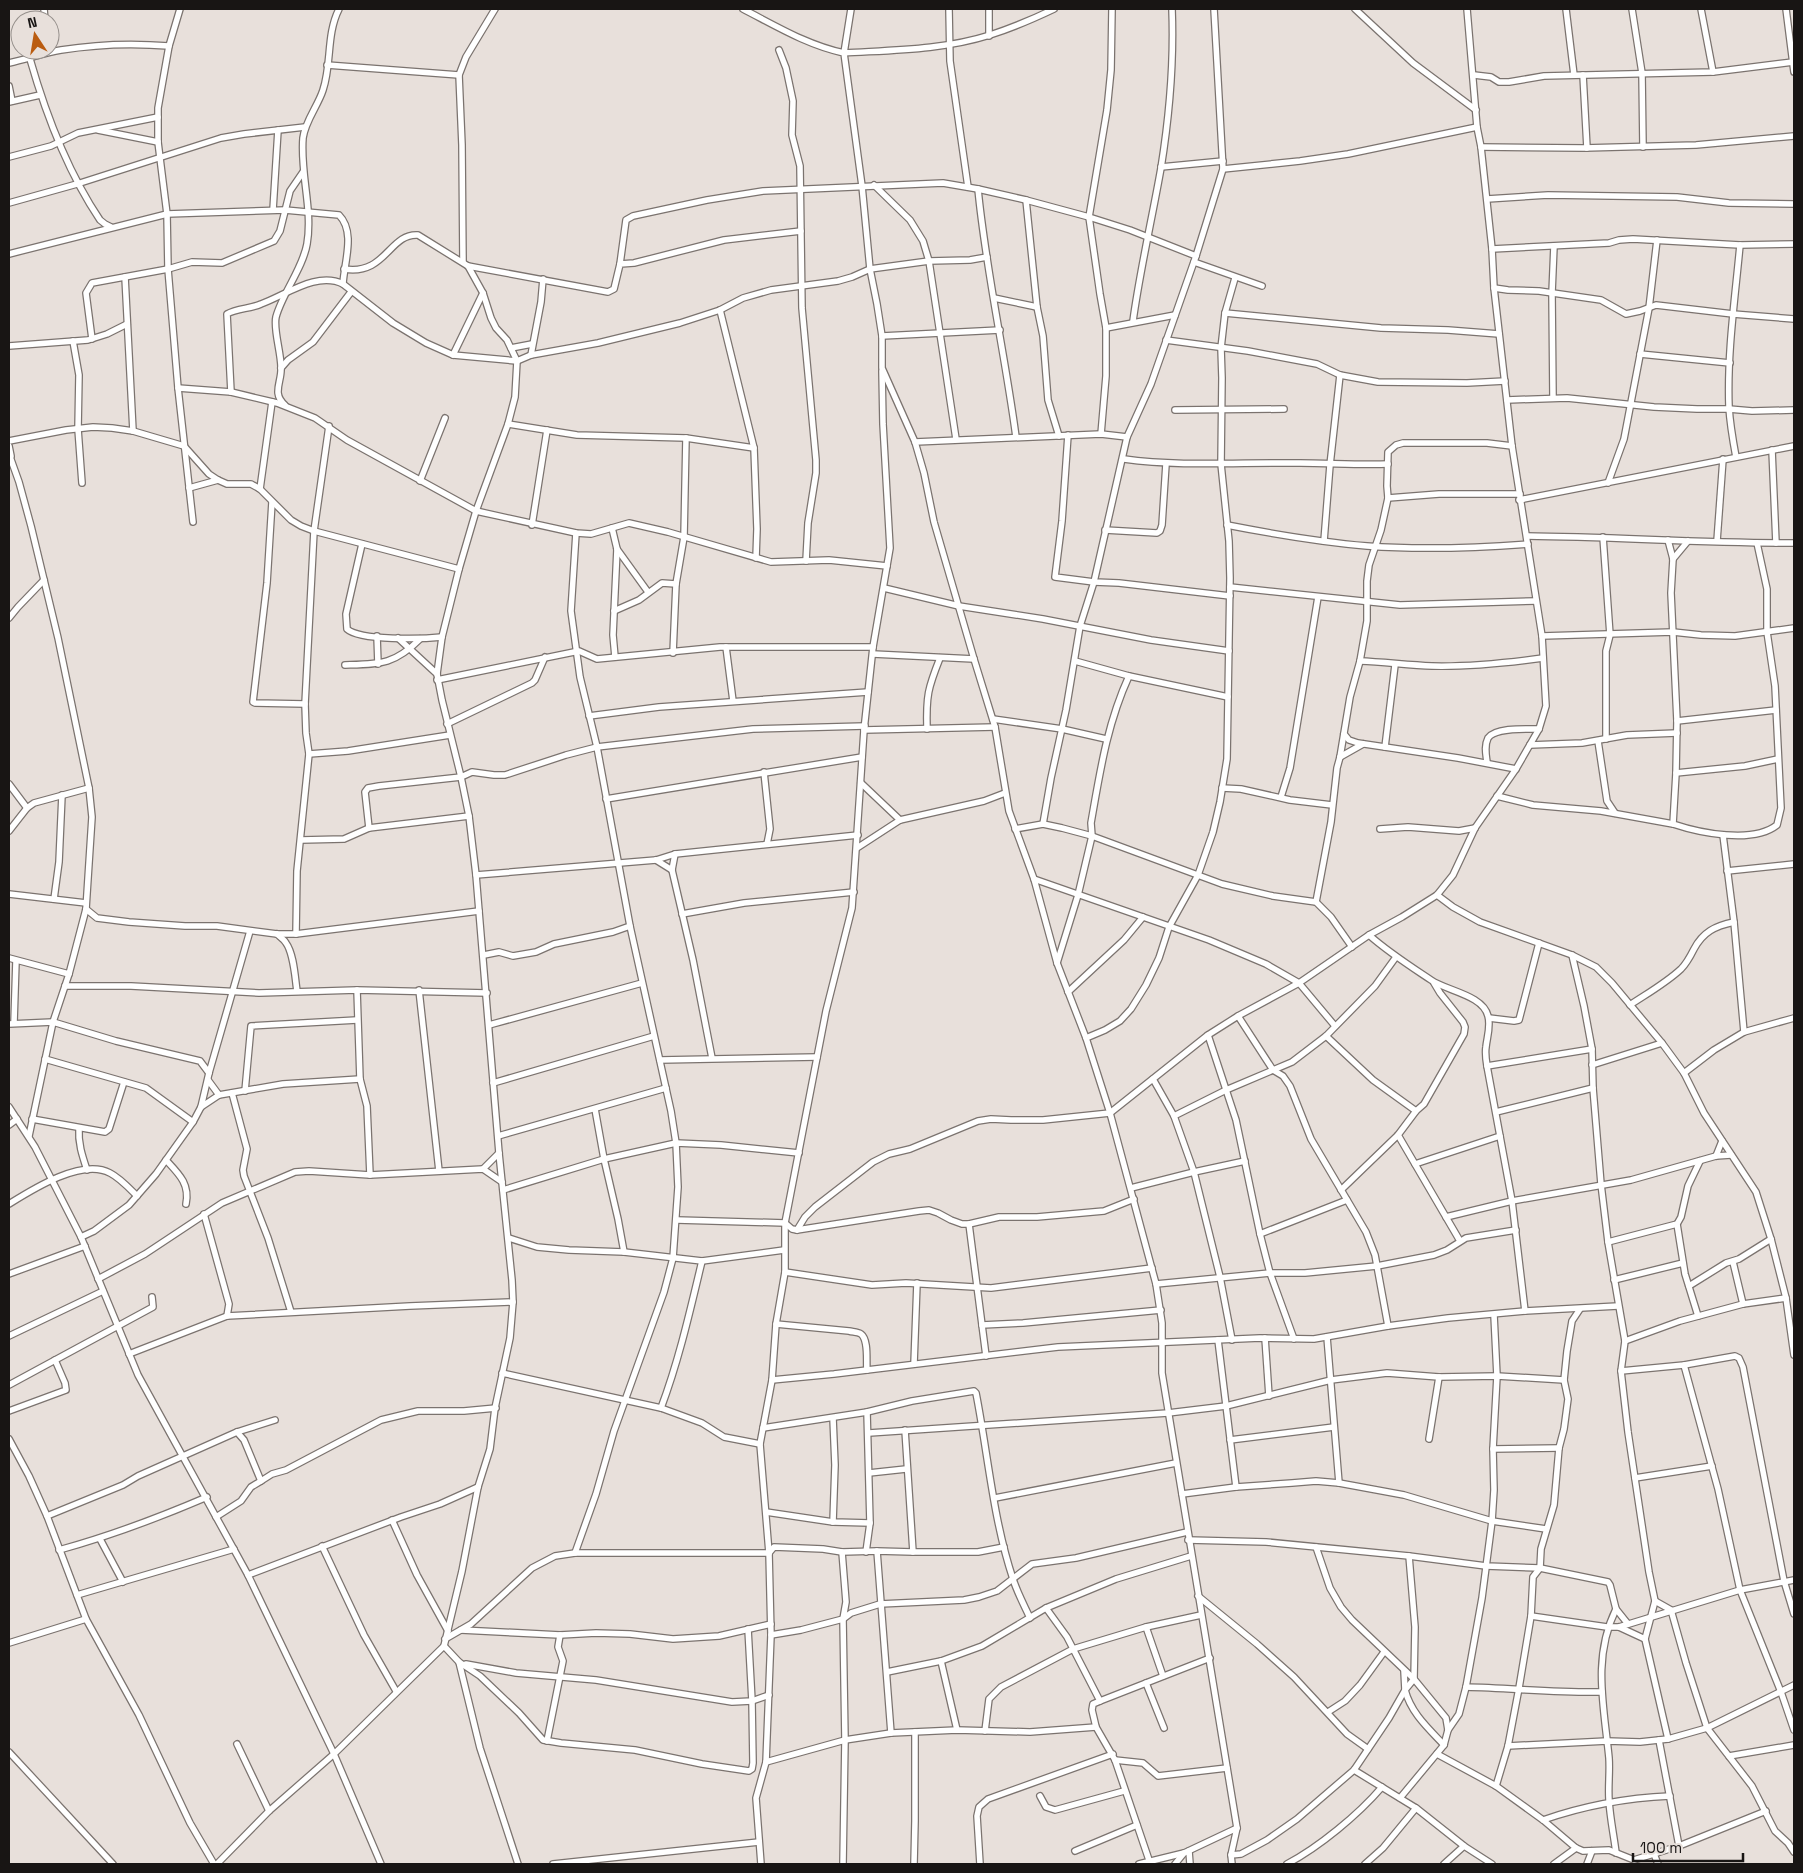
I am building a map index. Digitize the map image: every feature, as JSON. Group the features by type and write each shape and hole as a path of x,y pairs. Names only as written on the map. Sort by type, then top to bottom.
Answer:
{"street":[{"path":"180,9 169,46 158,108 158,142 167,214 168,270 178,388 193,522"},
{"path":"288,407 281,402 277,389 281,368 276,318 307,244 308,213 303,172 305,127 324,88 331,32 339,9"},
{"path":"445,1643 462,1571 478,1487 490,1449 502,1373 510,1338 513,1302 509,1238 493,1083 484,955 469,816 437,677 442,637 458,569 476,511 508,424 515,398 517,361 507,340 496,328 483,293 465,264 459,74 466,57 495,9"},
{"path":"743,9 799,38 826,49 844,53 948,45 989,36 1027,22 1046,11 1054,9"},
{"path":"761,1864 756,1798 766,1762 771,1635 769,1554 760,1444 772,1380 776,1324 785,1272 785,1223 826,1011 849,926 854,892 860,783 868,692 873,647 890,548 886,488 882,336 878,304 870,269 862,186 844,53 851,9"},
{"path":"949,9 948,45 968,187"},
{"path":"989,9 989,36"},
{"path":"1101,434 1106,376 1106,328 1089,218 1107,110 1111,70 1112,9"},
{"path":"1133,321 1161,167 1172,51 1172,9"},
{"path":"1043,824 1075,661 1080,626 1094,582 1128,437 1151,384 1195,259 1223,169 1214,9"},
{"path":"1355,9 1412,63 1476,110"},
{"path":"797,1230 814,1207 873,1162 889,1154 910,1149 978,1121 991,1118 1043,1120 1110,1114 1208,1035 1238,1016 1299,983 1369,935 1438,894 1453,874 1475,828 1516,769 1539,729 1546,706 1542,636 1512,446 1494,288 1487,199 1477,128 1467,9"},
{"path":"1566,9 1574,75"},
{"path":"1632,9 1642,73 1643,147"},
{"path":"1701,9 1714,72"},
{"path":"1786,9 1794,72"},
{"path":"1787,16 1794,16"},
{"path":"60,50 111,44 169,46"},
{"path":"780,50 793,101 792,134 800,166 802,285 816,466 808,523 806,561"},
{"path":"9,63 25,60"},
{"path":"30,60 40,95 77,184 100,220 112,228"},
{"path":"1474,75 1491,77 1499,82 1509,82 1544,76 1714,72 1793,62"},
{"path":"328,65 459,74"},
{"path":"1584,75 1587,148"},
{"path":"9,86 10,102 40,95"},
{"path":"9,157 51,146 78,133 158,117"},
{"path":"9,203 77,184 221,138 305,127"},
{"path":"1223,169 1348,154 1477,128"},
{"path":"96,129 158,142"},
{"path":"273,210 278,130"},
{"path":"1481,147 1643,147 1696,145 1794,136"},
{"path":"1161,167 1223,162"},
{"path":"92,339 86,293 88,287 92,284 168,270 192,262 222,263 274,242 280,231 290,191 303,172"},
{"path":"344,269 356,271 372,266 402,239 418,235 465,264 608,292 614,289 620,264 626,220 633,216 746,193 874,185 943,183 1026,200 1089,218 1147,237 1235,278 1262,286"},
{"path":"874,185 910,220 923,241 929,261 956,439"},
{"path":"978,189 1016,436"},
{"path":"1487,199 1548,195 1677,197 1729,203 1794,204"},
{"path":"1026,200 1037,307 1043,336 1048,400 1059,436"},
{"path":"9,254 167,214 273,210 328,213 340,215 347,232 348,244 343,284"},
{"path":"620,264 634,263 724,240 801,231"},
{"path":"1492,249 1609,243 1619,240 1657,240 1740,245 1794,244"},
{"path":"1608,483 1624,439 1649,308 1657,240"},
{"path":"1736,457 1729,409 1733,314 1740,245"},
{"path":"1553,398 1552,293 1554,246"},
{"path":"231,392 227,314 261,304 304,285 326,280 334,280 343,284 393,323 426,343 453,355 517,361 531,355 598,343 680,323 720,310 743,298 787,287 838,281 870,269 929,261 970,260 987,257"},
{"path":"125,277 133,431"},
{"path":"1086,1038 1105,1030 1120,1020 1131,1009 1146,985 1159,958 1170,927 1198,875 1213,832 1222,788 1227,759 1230,587 1227,525 1221,464 1221,348 1225,313 1235,278"},
{"path":"531,355 541,302 543,279"},
{"path":"1494,288 1601,300 1626,314 1656,305 1794,319"},
{"path":"281,368 288,360 312,342 351,292"},
{"path":"453,355 483,293"},
{"path":"994,298 1037,307"},
{"path":"720,310 754,448 758,529 756,558"},
{"path":"1225,313 1381,328 1499,334"},
{"path":"1106,328 1133,321 1175,315"},
{"path":"9,346 92,339 127,324"},
{"path":"882,336 1000,330"},
{"path":"1166,340 1248,351 1317,364 1340,375 1378,382 1467,383 1505,381"},
{"path":"73,341 78,375 78,429 82,483"},
{"path":"511,348 532,344"},
{"path":"1640,354 1730,363"},
{"path":"882,368 915,442 926,481 934,522 993,719 1002,764 1005,793 1015,829 1034,880 1057,963 1086,1038 1110,1114 1156,1284 1160,1310 1162,1373 1188,1540 1210,1658 1237,1828 1231,1855 1232,1864"},
{"path":"1324,541 1340,375"},
{"path":"178,388 231,392 272,402 315,418 347,440 476,511 532,525 576,533 591,534 629,523 770,562 829,560 887,566"},
{"path":"1507,400 1580,398 1697,409 1794,410"},
{"path":"260,489 272,402"},
{"path":"1175,410 1221,408 1284,409"},
{"path":"420,481 445,418"},
{"path":"508,424 578,435 686,438 754,448"},
{"path":"296,934 297,870 309,754 305,704 314,531 329,426"},
{"path":"9,441 78,429 112,428 133,431 184,446 218,480 227,484 251,484 260,489 291,520 301,526 458,569"},
{"path":"532,525 547,430"},
{"path":"915,442 1016,436 1101,434 1128,437"},
{"path":"1068,436 1062,522 1054,574 1056,578 1230,596"},
{"path":"672,652 676,584 684,537 686,438"},
{"path":"1316,902 1331,822 1337,768 1367,620 1368,573 1388,498 1388,452 1396,445 1403,443 1487,443 1512,446"},
{"path":"9,446 32,526 89,788 92,818 86,906 69,974 53,1022 29,1136"},
{"path":"1388,498 1439,494 1519,497 1608,483 1794,446"},
{"path":"1772,450 1776,543"},
{"path":"9,454 13,463"},
{"path":"1124,459 1166,464 1388,464"},
{"path":"1717,542 1723,459"},
{"path":"1105,530 1158,533 1160,531 1162,526 1166,464"},
{"path":"189,488 218,480"},
{"path":"272,502 267,584 254,702 305,704"},
{"path":"1227,525 1324,541 1375,546 1467,548 1528,544"},
{"path":"612,528 617,549 613,635 615,657"},
{"path":"575,1553 596,1494 614,1431 664,1292 673,1258 678,1187 672,1111 630,926 597,747 576,651 571,610 576,533"},
{"path":"1527,536 1794,543"},
{"path":"1603,537 1610,635 1606,651 1606,738"},
{"path":"1668,540 1673,559 1671,593 1677,721 1673,824"},
{"path":"1673,559 1688,541"},
{"path":"1497,796 1516,802 1553,808 1615,813 1723,835 1751,835 1770,831 1777,825 1781,808 1775,686 1767,632 1767,589 1757,543"},
{"path":"362,544 346,614 347,629 351,633 363,636 420,639 442,637"},
{"path":"617,549 648,592"},
{"path":"9,618 44,580"},
{"path":"614,611 639,600 662,583 676,584"},
{"path":"1230,587 1411,606 1536,601"},
{"path":"884,588 958,606 1151,640 1229,651"},
{"path":"1281,797 1290,768 1318,597"},
{"path":"1542,636 1674,632 1719,636 1794,628"},
{"path":"377,636 378,664"},
{"path":"398,638 411,648 437,677"},
{"path":"345,665 378,664 392,660 411,648 420,639"},
{"path":"437,677 576,651 597,660 726,647 873,647"},
{"path":"726,647 733,701"},
{"path":"873,654 974,660"},
{"path":"448,724 532,683 545,657"},
{"path":"927,728 926,702 929,686 940,658"},
{"path":"1360,661 1395,665 1459,666 1489,665 1543,658"},
{"path":"1075,661 1129,676 1228,697"},
{"path":"1385,747 1395,665"},
{"path":"1057,963 1078,895 1092,836 1091,823 1112,715 1129,676"},
{"path":"589,716 659,707 868,692"},
{"path":"1677,721 1776,710"},
{"path":"993,719 1062,729 1106,739"},
{"path":"369,828 366,789 461,776 472,772 504,775 566,754 597,747 753,729 995,727"},
{"path":"1487,762 1485,747 1489,737 1495,732 1539,729"},
{"path":"1530,745 1598,741 1606,738 1646,733 1677,733"},
{"path":"1344,734 1349,740 1363,744 1487,762 1516,769"},
{"path":"309,754 348,751 450,735"},
{"path":"1598,741 1607,801 1615,813"},
{"path":"1340,757 1363,744"},
{"path":"606,798 862,757"},
{"path":"1676,772 1760,764 1778,759"},
{"path":"764,772 770,829 767,844"},
{"path":"860,783 900,820"},
{"path":"9,784 27,808"},
{"path":"9,831 27,808 34,803 89,788"},
{"path":"1222,788 1240,789 1332,805"},
{"path":"857,848 900,820 984,800 1005,793"},
{"path":"54,899 59,862 62,795"},
{"path":"1601,811 1607,801"},
{"path":"301,840 344,839 351,838 369,828 469,816"},
{"path":"1015,829 1043,824 1092,836 1205,878 1239,888 1273,896 1316,902 1331,917 1352,947"},
{"path":"1380,829 1408,827 1459,831 1475,828"},
{"path":"476,875 656,860 675,854 858,835"},
{"path":"1723,835 1734,922 1744,1032"},
{"path":"675,854 672,870 693,960 712,1058"},
{"path":"656,860 672,870"},
{"path":"1727,871 1794,864"},
{"path":"1034,880 1246,954 1299,983 1335,1026"},
{"path":"682,914 744,903 854,892"},
{"path":"9,894 54,899 86,906 97,918 185,926 218,926 277,934 296,934 479,911"},
{"path":"1438,894 1452,907 1480,922 1572,955 1596,967 1612,983 1662,1043 1684,1073 1704,1112 1756,1192 1771,1239 1786,1298 1794,1355"},
{"path":"1068,992 1124,940 1143,918"},
{"path":"1630,1005 1678,971 1688,961 1702,937 1709,931 1734,922"},
{"path":"484,955 499,952 513,956 536,952 554,944 613,932 630,926"},
{"path":"81,1237 94,1231 129,1205 166,1160 193,1122 201,1107 250,931"},
{"path":"277,934 289,949 294,968 296,991"},
{"path":"1369,935 1396,957 1433,982 1463,994 1482,1006 1489,1018 1485,1050 1486,1066 1512,1202 1525,1311"},
{"path":"1489,1018 1519,1020 1539,943"},
{"path":"1572,955 1592,1049 1593,1088 1601,1184 1608,1242 1624,1340 1621,1371 1628,1432 1655,1601 1645,1639 1668,1739"},
{"path":"1174,1116 1226,1090 1292,1062 1326,1036 1375,986 1396,957"},
{"path":"9,958 69,974"},
{"path":"16,961 11,1023 53,1022 100,1037 200,1061 209,1073"},
{"path":"1341,1190 1398,1135 1416,1111 1424,1104 1465,1031 1463,1022 1433,982"},
{"path":"489,1025 642,983"},
{"path":"65,986 131,986 259,993 357,990 487,993"},
{"path":"357,990 360,1080 366,1106 370,1175"},
{"path":"419,990 439,1171"},
{"path":"1238,1016 1273,1070 1283,1076 1290,1086 1311,1139 1366,1232 1375,1256 1388,1326"},
{"path":"1684,1073 1714,1050 1744,1032 1794,1018"},
{"path":"245,1091 251,1026 357,1020"},
{"path":"1208,1035 1236,1120 1270,1273 1294,1339"},
{"path":"493,1083 654,1036"},
{"path":"1326,1036 1373,1080 1416,1111"},
{"path":"1592,1065 1662,1043"},
{"path":"1486,1066 1592,1049"},
{"path":"660,1060 817,1057"},
{"path":"46,1058 146,1088 193,1122"},
{"path":"1153,1079 1174,1116 1194,1172 1220,1277 1232,1340"},
{"path":"208,1080 219,1095"},
{"path":"201,1107 219,1095 297,1082 360,1080"},
{"path":"32,1119 105,1132 109,1129 124,1082"},
{"path":"498,1136 595,1110 666,1088"},
{"path":"1496,1112 1593,1088"},
{"path":"232,1093 247,1149 243,1170 268,1238 291,1312"},
{"path":"9,1107 29,1136 81,1237 138,1375 184,1455 216,1517 222,1524 248,1575 334,1754 381,1864"},
{"path":"595,1110 624,1252"},
{"path":"9,1125 17,1119"},
{"path":"79,1128 80,1152 87,1170"},
{"path":"1398,1135 1460,1241"},
{"path":"1415,1164 1500,1136"},
{"path":"1716,1156 1722,1141"},
{"path":"503,1190 604,1159 676,1144 721,1145 799,1153"},
{"path":"482,1169 499,1153"},
{"path":"1446,1217 1601,1184 1631,1180 1716,1156 1731,1155"},
{"path":"166,1160 178,1173 186,1187 188,1192 186,1204"},
{"path":"1131,1188 1245,1161"},
{"path":"1608,1242 1677,1224 1682,1217 1688,1186 1700,1161"},
{"path":"98,1279 145,1254 222,1203 294,1172 309,1171 370,1175 482,1169 502,1182"},
{"path":"9,1204 52,1181 87,1170 110,1172 137,1196"},
{"path":"677,1220 785,1223 792,1229 797,1230 919,1210 930,1210 962,1224 969,1224 999,1217 1037,1217 1104,1211 1134,1199"},
{"path":"1260,1234 1347,1200"},
{"path":"204,1214 229,1304 227,1316"},
{"path":"969,1224 986,1356"},
{"path":"1677,1224 1683,1263 1698,1316"},
{"path":"1156,1284 1220,1277 1270,1273 1305,1273 1377,1266 1434,1255 1447,1250 1460,1241 1479,1235 1516,1230"},
{"path":"509,1238 537,1247 624,1252 702,1261 784,1250"},
{"path":"1689,1286 1717,1268 1733,1262 1771,1239"},
{"path":"9,1274 85,1246"},
{"path":"661,1408 676,1362 702,1261"},
{"path":"1733,1262 1743,1304"},
{"path":"1614,1280 1683,1263"},
{"path":"785,1272 872,1285 917,1284 977,1287 1012,1286 1152,1268"},
{"path":"914,1364 917,1284"},
{"path":"9,1336 103,1290"},
{"path":"9,1386 153,1307 152,1297"},
{"path":"1624,1340 1698,1316 1743,1304 1786,1298"},
{"path":"129,1354 227,1316 513,1302"},
{"path":"772,1380 1076,1346 1326,1337 1388,1326 1525,1311 1618,1306"},
{"path":"1568,1309 1572,1321"},
{"path":"1496,1786 1508,1746 1519,1688 1531,1616 1533,1577 1540,1568 1541,1549 1554,1505 1559,1448 1568,1399 1564,1380 1572,1321 1580,1309"},
{"path":"982,1325 1160,1310"},
{"path":"1400,1798 1444,1745 1448,1730 1459,1714 1466,1686 1492,1521 1497,1376 1494,1315"},
{"path":"776,1324 860,1333 864,1337 867,1370"},
{"path":"1326,1337 1338,1483"},
{"path":"1265,1338 1269,1396"},
{"path":"1218,1340 1236,1487"},
{"path":"1621,1371 1684,1366 1735,1356 1739,1358 1784,1581 1794,1614"},
{"path":"9,1411 66,1390 55,1360"},
{"path":"1684,1366 1712,1466 1732,1547 1740,1590 1782,1692 1794,1730"},
{"path":"502,1373 661,1408 702,1422 724,1437 760,1444"},
{"path":"869,1433 1168,1413 1226,1406 1331,1380 1387,1373 1438,1377 1497,1376 1564,1380"},
{"path":"1429,1439 1438,1377"},
{"path":"763,1428 867,1412 972,1390 976,1392 1004,1547 1013,1580 1030,1618"},
{"path":"216,1517 241,1501 251,1487 261,1480 286,1470 382,1420 418,1411 464,1411 496,1408"},
{"path":"866,1552 870,1522 867,1412"},
{"path":"833,1418 835,1466 833,1522"},
{"path":"47,1516 123,1485 237,1432 275,1420"},
{"path":"1230,1440 1334,1427"},
{"path":"904,1430 913,1552"},
{"path":"237,1432 244,1440 261,1480"},
{"path":"9,1439 29,1476 47,1516 86,1619 139,1714 182,1809 216,1864 269,1811 334,1754 445,1643 471,1624 532,1568 555,1556 575,1553 769,1554"},
{"path":"1493,1449 1559,1448"},
{"path":"995,1498 1176,1463"},
{"path":"1635,1478 1712,1466"},
{"path":"869,1472 906,1469"},
{"path":"1182,1494 1236,1487 1316,1481 1338,1483 1404,1494 1492,1521 1546,1529"},
{"path":"248,1575 392,1520 440,1504 478,1487"},
{"path":"59,1550 100,1539 166,1514 206,1496"},
{"path":"766,1512 833,1522 870,1522"},
{"path":"392,1520 417,1575 448,1631"},
{"path":"771,1635 801,1630 843,1619 851,1612 880,1604 964,1600 979,1597 997,1591 1032,1564 1076,1558 1187,1532"},
{"path":"100,1539 123,1582"},
{"path":"1188,1540 1266,1542 1409,1556 1486,1566 1540,1568 1608,1582 1616,1609 1628,1624"},
{"path":"322,1546 364,1635 396,1691"},
{"path":"769,1554 774,1547 823,1549 842,1552 877,1550 978,1552 1004,1547"},
{"path":"1316,1547 1330,1588 1341,1606 1352,1620 1414,1679 1446,1718 1448,1730"},
{"path":"77,1595 234,1549"},
{"path":"877,1550 890,1733"},
{"path":"842,1552 846,1602 843,1619 845,1740 843,1864"},
{"path":"886,1672 941,1660 982,1646 1046,1608 1116,1579 1191,1556"},
{"path":"1231,1855 1241,1854 1267,1840 1297,1819 1354,1770 1414,1679 1415,1627 1409,1556"},
{"path":"1531,1616 1619,1627 1740,1590 1794,1580"},
{"path":"1198,1596 1264,1650 1294,1677 1347,1734 1368,1749"},
{"path":"1655,1601 1671,1610 1707,1728 1752,1786 1775,1831 1788,1843 1794,1852"},
{"path":"1046,1608 1073,1649 1100,1701"},
{"path":"1616,1609 1607,1627 1601,1667 1607,1741 1609,1801 1616,1853"},
{"path":"985,1731 989,1699 1001,1687 1073,1649 1146,1627 1201,1615"},
{"path":"9,1643 86,1619"},
{"path":"461,1630 560,1635 630,1634 673,1639 719,1636 770,1624"},
{"path":"1146,1627 1163,1676"},
{"path":"1619,1627 1645,1639"},
{"path":"445,1643 462,1663 480,1676 519,1713 543,1740 635,1750 702,1764 749,1771 752,1769 753,1764 748,1630"},
{"path":"547,1741 562,1661 558,1647 560,1635"},
{"path":"1328,1712 1345,1701 1360,1685 1384,1652"},
{"path":"1149,1860 1114,1757 1096,1727 1092,1707 1093,1704 1100,1701 1210,1658"},
{"path":"941,1660 957,1730"},
{"path":"462,1663 516,1673 596,1680 732,1702 752,1701 769,1695"},
{"path":"462,1663 480,1748 518,1864"},
{"path":"1404,1671 1405,1690 1410,1706 1421,1721 1444,1745"},
{"path":"1146,1683 1164,1728"},
{"path":"1508,1746 1668,1739 1707,1728 1794,1685"},
{"path":"1466,1686 1519,1688 1569,1693 1602,1692"},
{"path":"766,1762 845,1740 890,1733 957,1730 1030,1732 1096,1727"},
{"path":"914,1864 916,1821 915,1732"},
{"path":"1658,1740 1679,1846"},
{"path":"236,1744 269,1811"},
{"path":"1729,1756 1794,1745"},
{"path":"9,1763 11,1754"},
{"path":"11,1754 113,1864"},
{"path":"1437,1754 1496,1786 1543,1820 1576,1848 1583,1851 1609,1850 1634,1860 1679,1846 1766,1811"},
{"path":"980,1864 977,1816 979,1807 988,1799 1114,1757 1143,1763 1154,1775 1158,1776 1227,1768"},
{"path":"1354,1770 1416,1808 1464,1846 1492,1864"},
{"path":"1287,1864 1357,1814 1382,1787"},
{"path":"1040,1796 1046,1807 1055,1810 1124,1791"},
{"path":"1543,1820 1571,1810 1609,1801 1670,1796"},
{"path":"1364,1864 1383,1848 1416,1808"},
{"path":"1075,1851 1136,1824"},
{"path":"1139,1864 1186,1852 1237,1828"},
{"path":"553,1864 759,1842"},
{"path":"1444,1864 1464,1846"},
{"path":"1554,1864 1576,1848"},
{"path":"1586,1864 1592,1851"},
{"path":"1175,1864 1186,1852"},
{"path":"1186,1852 1190,1864"},
{"path":"1654,1854 1658,1864"}]}
